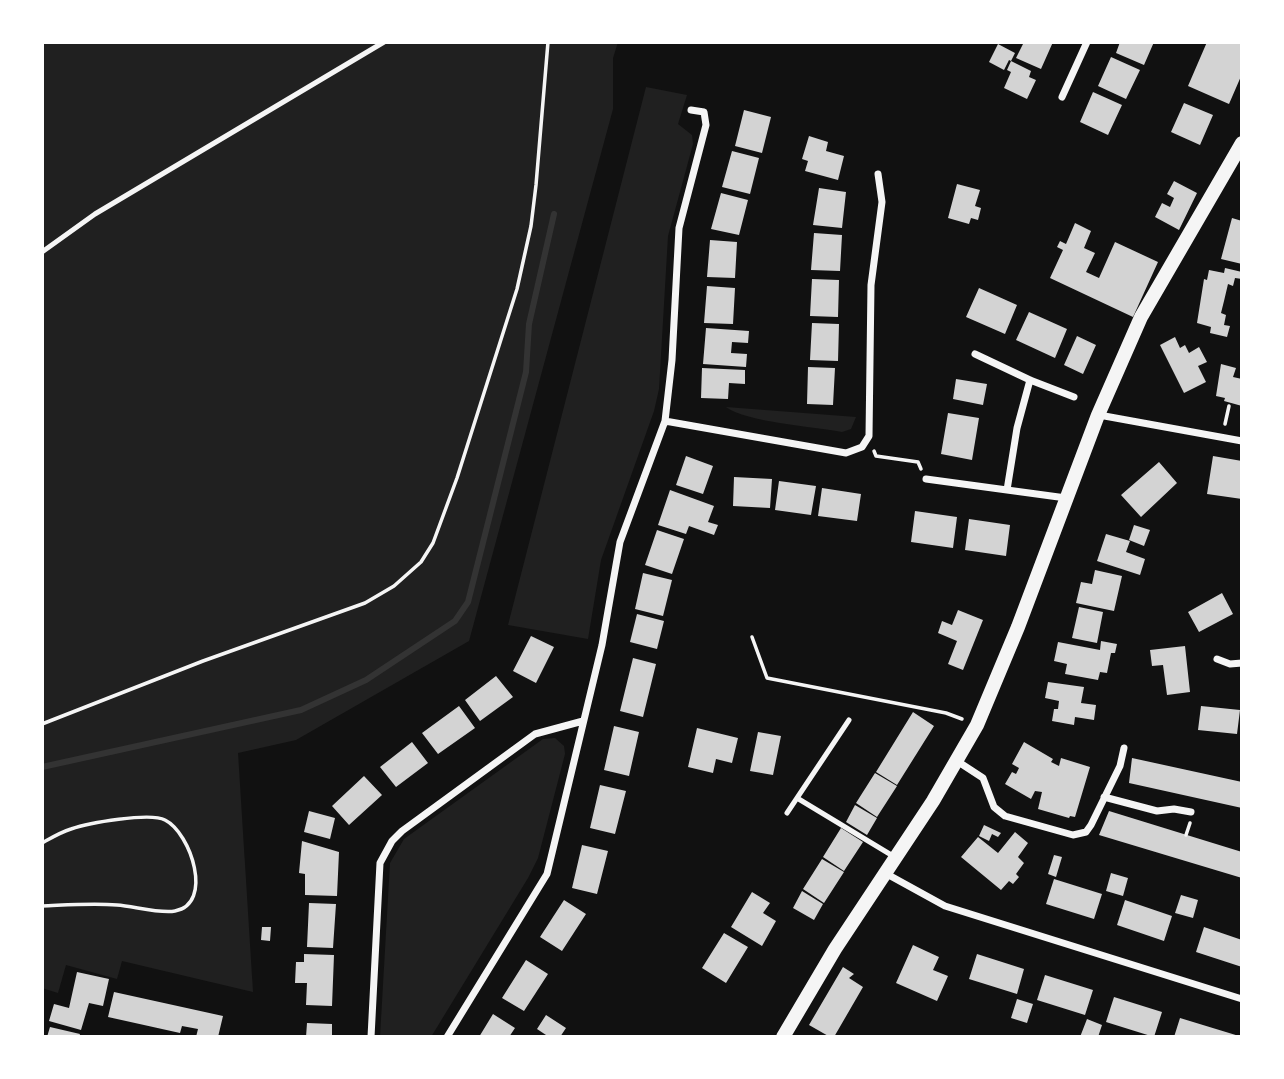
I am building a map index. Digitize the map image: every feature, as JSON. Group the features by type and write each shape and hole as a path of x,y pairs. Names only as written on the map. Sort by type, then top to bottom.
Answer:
{"main road":[{"path":"783,1037 835,949 896,857 977,725 1018,627 1098,415 1141,317 1242,143"}],"street":[{"path":"1062,97 1087,42"},
{"path":"447,1037 547,874 602,645 620,542 665,421 672,360 679,228 706,125 704,112 691,110"},
{"path":"665,421 846,453 862,447 869,436 871,285 883,202 878,174"},
{"path":"975,354 1074,397"},
{"path":"1007,490 1017,428 1030,380"},
{"path":"1098,415 1242,441"},
{"path":"926,479 1066,498"},
{"path":"1217,659 1242,665"},
{"path":"372,1037 380,863 392,841 535,734 583,721"},
{"path":"956,760 983,778 994,807 1005,816 1073,835 1086,832 1120,766 1124,748"},
{"path":"1104,797 1157,811 1174,809 1191,812"},
{"path":"885,873 944,906 1242,999"}],"lane":[{"path":"42,252 95,215 384,42"},
{"path":"787,813 849,720"},
{"path":"797,798 896,857"}],"path":[{"path":"42,724 203,661 365,603 394,586 421,562 433,543 457,478 517,289 531,226 548,42"},
{"path":"1224,428 1229,406"},
{"path":"876,456 918,462"},
{"path":"752,637 767,678 946,713 977,725"},
{"path":"42,843 71,828 130,818 164,819 185,839 196,873 196,888 192,900 186,907 174,912 105,904 42,906"}],"shaded area":[{"path":"42,42 618,42 613,58 613,109 469,641 296,740 238,753 253,992 122,961 117,979 66,965 58,993 42,988"},
{"path":"646,87 687,95 678,124 692,135 693,144 668,236 659,389 654,411 601,560 588,639 508,625"},
{"path":"726,407 856,417 851,429 842,432 749,417"},
{"path":"555,738 564,746 565,754 538,858 528,878 431,1037 380,1037 390,863 404,839 543,739"}],"building":[{"path":"1024,42 1053,42 1041,69 1016,58"},
{"path":"1120,42 1154,42 1144,65 1116,53"},
{"path":"1207,42 1242,42 1242,74 1229,104 1188,86"},
{"path":"998,44 1015,53 1004,70 989,62"},
{"path":"1111,57 1140,70 1126,99 1098,86"},
{"path":"1011,61 1031,71 1029,77 1036,80 1027,99 1004,88 1011,72 1007,70"},
{"path":"1093,92 1122,105 1108,135 1080,122"},
{"path":"1184,103 1213,115 1200,145 1171,132"},
{"path":"744,110 771,117 762,153 735,146"},
{"path":"809,136 828,142 826,151 844,156 838,180 805,171 808,161 802,159"},
{"path":"732,151 759,158 750,194 722,187"},
{"path":"1174,181 1197,193 1179,230 1155,217 1162,203 1170,207 1174,198 1167,194"},
{"path":"957,184 980,190 975,206 981,208 978,220 971,218 969,224 948,218"},
{"path":"819,188 846,192 842,228 813,225"},
{"path":"721,193 748,200 739,235 711,229"},
{"path":"1232,218 1242,221 1242,264 1221,259"},
{"path":"1075,223 1091,231 1084,248 1095,253 1086,272 1099,278 1115,242 1158,262 1133,317 1050,278 1063,250 1057,247 1060,241 1066,244"},
{"path":"814,233 842,235 840,271 811,270"},
{"path":"710,240 737,242 735,278 707,277"},
{"path":"1225,268 1242,272 1242,279 1235,278 1233,286 1228,284 1221,313 1226,315 1224,325 1230,326 1227,337 1210,333 1211,327 1197,323 1204,279 1207,280 1209,270 1224,273"},
{"path":"812,279 839,280 838,317 810,316"},
{"path":"707,286 735,288 733,324 704,323"},
{"path":"979,288 1017,305 1005,334 966,317"},
{"path":"1029,312 1067,329 1055,358 1016,340"},
{"path":"812,323 839,324 838,361 810,360"},
{"path":"706,328 749,331 748,343 732,342 731,353 747,354 746,367 703,364"},
{"path":"1077,336 1096,345 1083,374 1064,365"},
{"path":"1175,337 1180,348 1185,345 1189,353 1199,347 1207,362 1198,366 1206,382 1184,393 1160,345"},
{"path":"1221,364 1236,368 1233,377 1242,379 1242,406 1216,396"},
{"path":"808,367 835,368 833,405 807,404"},
{"path":"702,368 745,370 745,384 729,383 728,399 701,398"},
{"path":"956,379 987,384 983,405 953,399"},
{"path":"948,413 979,418 972,460 941,454"},
{"path":"686,456 713,466 703,494 676,485"},
{"path":"1213,456 1242,461 1242,499 1207,494"},
{"path":"1159,462 1177,483 1141,517 1121,495"},
{"path":"734,477 772,479 770,508 733,506"},
{"path":"779,481 816,486 811,515 775,510"},
{"path":"822,488 861,494 857,521 818,516"},
{"path":"670,490 714,506 708,522 718,525 714,535 689,526 686,534 658,525"},
{"path":"915,511 957,517 953,548 911,542"},
{"path":"969,519 1010,525 1006,556 965,550"},
{"path":"1134,525 1150,530 1144,546 1129,540"},
{"path":"657,530 684,539 672,574 645,565"},
{"path":"1106,534 1130,541 1126,552 1145,559 1140,575 1097,561"},
{"path":"1095,570 1122,576 1114,611 1076,603 1081,582 1092,584"},
{"path":"643,573 672,580 663,616 635,609"},
{"path":"1222,593 1233,614 1199,632 1188,612"},
{"path":"1079,607 1103,612 1097,643 1072,638"},
{"path":"958,610 983,620 963,670 948,664 957,641 938,633 942,621 952,625"},
{"path":"637,614 664,621 657,649 630,642"},
{"path":"531,636 554,647 536,683 513,671"},
{"path":"1101,641 1117,644 1115,653 1111,653 1107,673 1100,672 1098,680 1065,674 1067,664 1054,661 1058,642 1100,650"},
{"path":"1185,646 1190,692 1167,695 1163,665 1152,666 1150,650"},
{"path":"633,658 656,664 643,717 620,711"},
{"path":"496,676 513,697 480,721 465,700"},
{"path":"1048,682 1084,687 1081,703 1096,705 1094,720 1075,717 1074,725 1052,721 1059,701 1045,698"},
{"path":"459,706 475,728 438,754 422,733"},
{"path":"1201,706 1240,710 1237,734 1198,730"},
{"path":"913,712 934,726 897,785 876,772"},
{"path":"614,726 639,732 629,776 604,770"},
{"path":"697,728 738,738 732,763 716,759 713,773 688,767"},
{"path":"758,732 781,736 773,775 750,771"},
{"path":"412,742 428,763 396,787 380,767"},
{"path":"1024,742 1053,759 1051,762 1059,766 1061,758 1090,767 1075,817 1069,818 1038,809 1042,792 1035,791 1031,799 1005,784 1012,772 1016,774 1019,768 1012,764"},
{"path":"1132,758 1242,782 1242,808 1129,783"},
{"path":"875,773 897,786 877,817 856,803"},
{"path":"364,776 382,795 349,825 332,806"},
{"path":"600,785 626,791 615,834 590,828"},
{"path":"855,805 877,818 867,835 846,822"},
{"path":"309,811 335,818 330,839 304,832"},
{"path":"1109,811 1242,852 1242,878 1099,835"},
{"path":"984,825 1001,833 998,837 992,834 989,841 979,836"},
{"path":"841,828 863,842 844,871 823,857"},
{"path":"1015,832 1028,843 1018,857 1024,863 1016,874 1019,877 1013,884 1009,881 1001,890 961,857 978,837 998,853"},
{"path":"302,841 339,852 337,896 305,895 305,874 299,873"},
{"path":"582,845 608,851 597,894 572,888"},
{"path":"1054,855 1062,857 1056,877 1048,874"},
{"path":"822,859 844,872 824,903 803,889"},
{"path":"1111,873 1128,878 1123,896 1106,891"},
{"path":"1054,879 1102,894 1094,919 1046,904"},
{"path":"802,891 823,904 814,920 793,908"},
{"path":"752,892 770,903 763,913 776,921 762,946 731,927"},
{"path":"1181,895 1198,900 1193,918 1175,913"},
{"path":"564,900 586,914 562,951 540,937"},
{"path":"1125,900 1172,916 1164,941 1117,925"},
{"path":"309,903 336,904 333,948 307,947"},
{"path":"262,927 271,927 270,941 261,940"},
{"path":"1204,927 1242,940 1242,967 1196,952"},
{"path":"724,933 748,947 726,983 702,968"},
{"path":"913,945 939,957 933,970 948,976 937,1001 896,983"},
{"path":"304,954 334,955 332,1006 306,1005 307,983 295,983 296,962 304,962"},
{"path":"977,954 1024,969 1017,994 969,979"},
{"path":"526,960 548,974 524,1011 502,998"},
{"path":"843,967 854,974 849,978 863,987 834,1037 830,1037 809,1025"},
{"path":"77,972 109,979 103,1006 89,1003 81,1030 49,1021 54,1004 69,1008"},
{"path":"1045,975 1093,990 1085,1015 1037,1000"},
{"path":"114,992 223,1016 218,1037 196,1037 198,1029 182,1026 180,1033 108,1017"},
{"path":"1114,997 1162,1012 1154,1037 1106,1022"},
{"path":"1017,999 1033,1004 1027,1023 1011,1018"},
{"path":"493,1014 515,1028 509,1037 479,1037"},
{"path":"546,1015 566,1028 560,1037 549,1037 537,1029"},
{"path":"1180,1018 1239,1036 1239,1037 1174,1037"},
{"path":"1087,1019 1102,1025 1098,1037 1080,1037"},
{"path":"307,1023 332,1024 332,1037 306,1037"},
{"path":"50,1027 80,1034 79,1037 47,1037"}],"waterway":[{"path":"42,767 301,710 366,680 455,621 468,602 526,372 529,324 554,214"}]}
